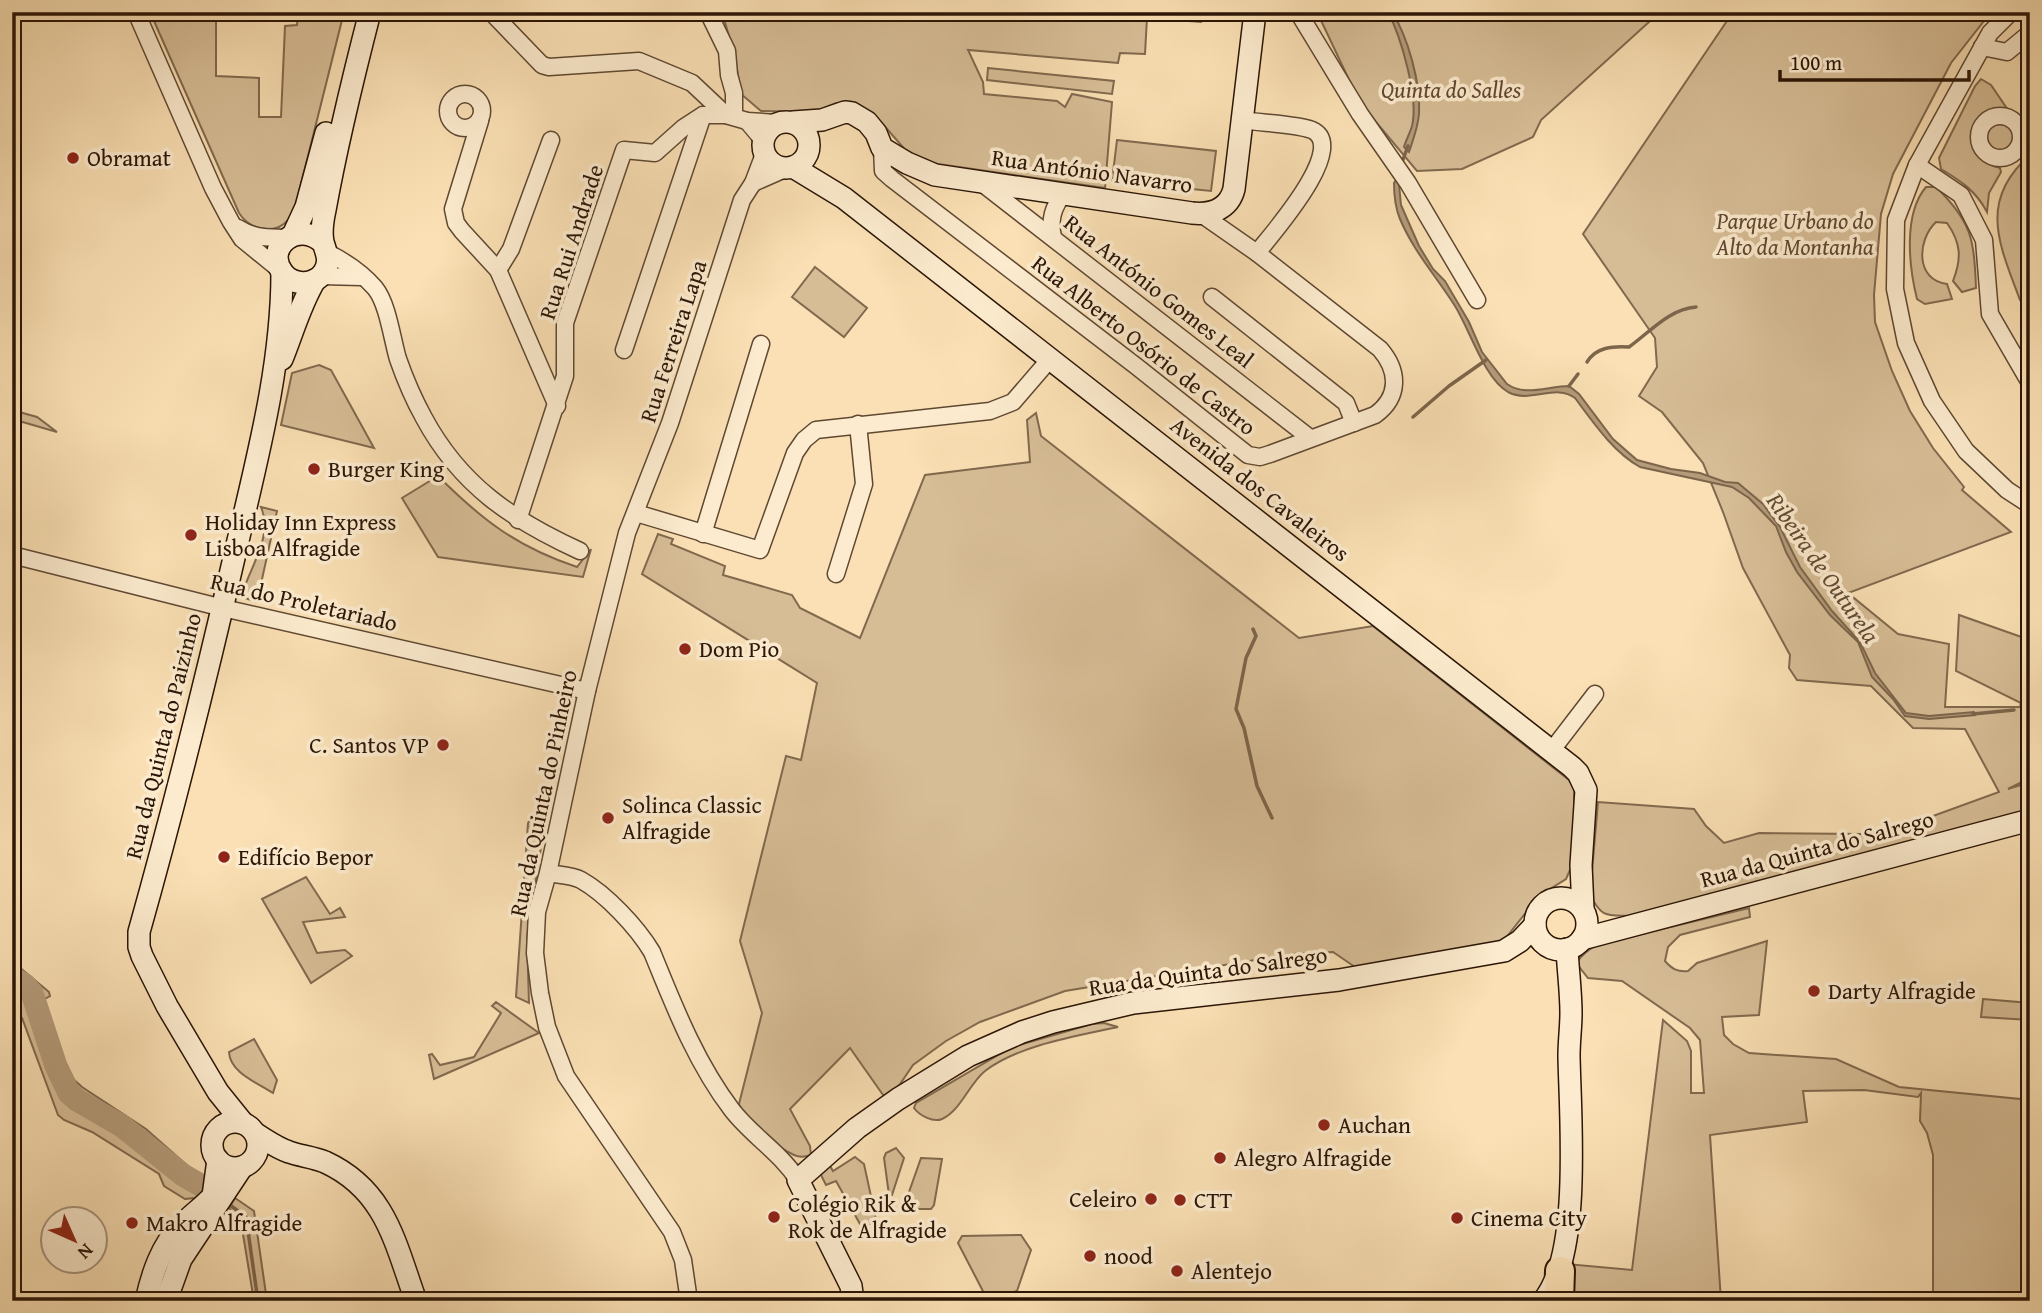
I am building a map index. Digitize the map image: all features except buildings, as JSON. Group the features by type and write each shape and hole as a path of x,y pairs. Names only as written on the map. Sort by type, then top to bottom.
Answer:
{"highway":[{"path":"1559,1301 1560,1271"}],"street":[{"path":"136,12 213,188 242,239 293,281 300,283 318,278 362,277"},
{"path":"491,12 542,65 549,67 639,61 692,83 736,117 763,147 772,165 799,157"},
{"path":"708,12 727,51 736,117"},
{"name":"Rua António Navarro","path":"785,123 822,120 845,112 860,117 876,133 882,148 935,175 1200,214 1220,209 1232,196 1255,12"},
{"path":"1298,12 1360,114 1408,183 1477,300"},
{"path":"2011,12 1990,33 1917,165 1896,220 1895,289 1906,343 1932,401 1966,451 2007,490 2030,505"},
{"path":"281,271 278,253 306,207 365,13"},
{"path":"318,278 327,266 324,213 365,13"},
{"path":"1982,47 2007,52 2030,33"},
{"path":"624,350 703,116"},
{"name":"Rua Rui Andrade","path":"518,520 565,376 565,323 624,150 655,153 683,128 703,116 785,123"},
{"path":"753,183 799,157 822,120"},
{"path":"1242,120 1313,130 1321,139 1322,148 1314,177 1256,253"},
{"path":"480,121 453,209 456,223 498,270 557,406"},
{"path":"763,147 770,127 785,123 805,131 799,157"},
{"path":"498,270 511,249 551,140"},
{"name":"Rua Ferreira Lapa","path":"636,513 670,423 742,200 753,183 763,147"},
{"name":"Rua Alberto Osório de Castro","path":"882,148 883,171 892,179 1136,366 1240,451 1260,457 1375,415 1387,404 1394,391 1395,374 1380,349 1256,253 1200,214"},
{"name":"Avenida dos Cavaleiros","path":"799,157 834,191 1578,773 1586,790 1580,929 1569,1052 1571,1173 1563,1262 1551,1292 1543,1301"},
{"path":"1917,165 1961,195 1984,240 1990,314 2030,383"},
{"name":"Rua António Gomes Leal","path":"980,181 1310,438"},
{"path":"1053,237 1053,213 1065,193"},
{"path":"231,222 252,235 290,236 309,233 376,290 383,304 398,360 415,400 436,438 470,481 490,499 518,520 580,551"},
{"name":"Rua da Quinta do Paizinho","path":"249,1128 218,1092 154,982 139,947 139,932 223,608 274,377 281,271"},
{"name":"Rua da Quinta do Paizinho","path":"274,377 293,332 298,311 318,278"},
{"path":"1212,298 1346,403 1354,422"},
{"path":"703,534 761,344"},
{"path":"636,513 760,550 794,453 816,430 990,411 1013,402 1050,359"},
{"path":"836,574 864,484 858,424"},
{"name":"Rua da Quinta do Pinheiro","path":"636,513 618,564 587,691 548,873 537,912 535,953 547,1027 566,1076 672,1232 682,1260 690,1301"},
{"name":"Rua do Proletariado","path":"12,555 223,608 587,691"},
{"path":"1552,750 1595,695"},
{"name":"Rua da Quinta do Salrego","path":"1580,929 1618,928 1654,921 1756,891 2030,820"},
{"path":"1558,898 1581,866"},
{"path":"548,873 579,879 623,915 644,939 695,1053 716,1089 743,1124 780,1156 798,1180 851,1286 853,1301"},
{"path":"1558,898 1572,900 1580,929 1558,950 1542,942 1535,925 1538,910 1550,900 1558,898"},
{"name":"Rua da Quinta do Salrego","path":"798,1180 857,1128 908,1093 968,1056 1022,1032 1133,1003 1339,979 1504,951 1520,941 1535,925"},
{"name":"Rua da Quinta do Paizinho","path":"218,1092 220,1128"},
{"path":"146,1301 159,1259 168,1243 178,1228 213,1196 218,1160 212,1144 220,1128 231,1123 249,1128 289,1152 306,1155 332,1166 352,1177 371,1195 385,1217 416,1301"},
{"path":"166,1301 181,1259 258,1152 258,1143 249,1128"},
{"path":"218,1160 225,1166 248,1164 289,1152"}],"green space":[{"path":"150,12 216,12 216,76 259,78 259,117 281,117 285,26 297,25 298,12 344,12 297,203 291,216 277,228 256,227 249,224 239,213"},
{"path":"722,12 1202,12 1201,22 1147,18 1145,54 1120,53 1118,63 968,50 983,82 984,94 1057,101 1065,107 1072,94 1112,102 1105,188 931,163 908,153 873,113 836,103 814,112 761,111 741,94 735,57"},
{"name":"Quinta do Salles","path":"1317,12 1660,12 1541,120 1533,137 1462,169 1417,171 1360,103"},
{"name":"Parque Urbano do Alto da Montanha","path":"1733,12 1991,12 1951,63 1893,174 1881,214 1874,295 1875,322 1892,371 1910,411 1933,448 1964,487 1962,490 2011,532 1848,593 1898,634 1949,644 1945,707 2020,707 2021,703 1956,671 1959,615 2030,640 2030,778 2008,789 2030,782 2030,813 1630,916 1610,915 1598,908 1590,895 1598,802 1694,809 1706,826 1724,843 1759,833 1864,834 1933,816 1999,792 1965,729 1913,728 1871,686 1797,680 1789,668 1790,655 1743,568 1703,463 1662,412 1639,396 1657,367 1655,338 1583,234"},
{"path":"988,68 1114,81 1112,94 987,80"},
{"path":"1981,79 1991,85 2008,110 1995,111 1982,119 1973,135 1976,151 1990,164 2000,168 2001,172 1989,193 1987,212 1967,187 1941,169 1939,158"},
{"path":"2001,123 2011,127 2015,137 2011,147 2001,151 1991,147 1987,137 1991,127"},
{"path":"1117,140 1216,151 1211,191 1112,181"},
{"path":"2030,155 2030,296 2020,300 2000,243 1998,207 2003,189"},
{"path":"1926,187 1936,187 1964,221 1972,244 1976,288 1962,292 1953,281 1959,258 1955,237 1947,223 1936,222 1925,239 1922,258 1929,275 1947,284 1952,299 1925,304 1917,299 1910,241 1914,211"},
{"path":"815,267 867,308 844,337 792,297"},
{"path":"319,365 331,370 374,448 281,425 292,373"},
{"path":"12,410 37,417 57,432 12,419"},
{"path":"1036,413 1041,436 1299,638 1373,626 1569,780 1574,788 1574,861 1566,879 1539,896 1505,939 1487,947 1355,967 1333,952 1292,954 1065,991 980,1022 946,1041 913,1065 888,1102 850,1048 790,1109 810,1146 811,1155 796,1156 762,1133 739,1104 762,1013 740,941 786,756 801,760 817,683 642,574 658,534 673,539 671,544 725,566 723,575 792,595 800,608 860,638 925,475 1030,462 1027,420"},
{"path":"438,476 485,519 536,551 577,567 591,549 583,577 438,557 402,498"},
{"path":"261,507 277,511 257,602 245,598 243,591 263,539 265,528"},
{"path":"533,816 545,821 527,938 529,1003 516,997 528,823"},
{"path":"306,877 330,914 340,908 345,917 303,922 317,953 345,950 352,956 311,983 262,899"},
{"path":"1749,908 1750,917 1680,935 1668,947 1665,961 1675,969 1688,971 1697,963 1767,941 1759,1015 1722,1017 1724,1035 1733,1044 1749,1053 1836,1059 1899,1087 2030,1100 2030,1301 1933,1301 1933,1155 1927,1133 1920,1121 1921,1093 1918,1097 1864,1090 1803,1091 1807,1122 1710,1135 1721,1301 1567,1301 1567,1264 1632,1270 1663,1020 1687,1041 1691,1051 1691,1093 1704,1093 1700,1040 1690,1028 1622,981 1588,978 1576,963 1590,949 1601,943"},
{"path":"12,965 19,967 49,992 50,996 43,1000 71,1077 146,1129 206,1182 201,1194 185,1199 164,1186 159,1174 92,1132 58,1115 22,1018 12,1012"},
{"path":"1983,999 2030,1003 2030,1020 1981,1017"},
{"path":"496,1002 539,1033 434,1079 429,1055 432,1054 440,1065 474,1057 501,1013 492,1006"},
{"path":"1104,1023 1118,1027 1031,1048 999,1062 979,1076 954,1110 942,1119 926,1118 914,1108 916,1103 1012,1047"},
{"path":"254,1039 277,1080 273,1093 239,1072 231,1059 229,1052"},
{"path":"896,1148 904,1158 892,1195 889,1195 884,1158 886,1153"},
{"path":"855,1157 864,1164 877,1224 860,1224 836,1181 826,1185 820,1173 830,1166 833,1171"},
{"path":"921,1158 942,1159 934,1205 931,1209 903,1209"},
{"path":"235,1198 254,1211 267,1301 254,1301 241,1222 229,1208"},
{"path":"1021,1235 1031,1250 1017,1291 994,1298 986,1297 958,1243 962,1236"}],"shaded area":[{"path":"1388,12 1392,12 1403,34 1418,89 1418,119 1409,152 1404,147 1414,114 1411,84 1398,36"},
{"path":"1396,180 1399,184 1401,205 1419,246 1433,269 1445,281 1469,322 1482,352 1507,384 1521,390 1569,386 1579,394 1613,439 1637,460 1738,483 1763,504 1780,527 1800,567 1832,611 1860,642 1875,673 1906,713 1929,716 1974,712 1975,715 1929,719 1905,716 1872,677 1858,642 1830,615 1797,572 1776,526 1749,498 1732,487 1640,467 1612,445 1575,398 1568,394 1560,392 1516,395 1499,385 1485,365 1455,306 1406,231 1396,206"}],"waterway":[{"name":"Ribeira de Outurela","path":"1401,165 1408,146"},
{"path":"1587,362 1600,350 1629,347 1668,317 1696,307"},
{"path":"1413,417 1449,386 1486,360"},
{"path":"1569,386 1578,374"},
{"path":"1253,629 1256,636 1246,658 1236,709 1244,728 1257,786 1272,818"},
{"name":"Ribeira de Outurela","path":"1973,714 2014,710"},
{"path":"12,977 32,993 56,1066 69,1093 122,1126 183,1175 202,1186"},
{"path":"230,1205 246,1217 258,1301"}],"place":[{"name":"Obramat","path":"73,158"},
{"name":"Burger King","path":"314,469"},
{"name":"Holiday Inn Express Lisboa Alfragide","path":"191,535"},
{"name":"Dom Pio","path":"685,649"},
{"name":"C. Santos VP","path":"443,745"},
{"name":"Solinca Classic Alfragide","path":"608,818"},
{"name":"Edifício Bepor","path":"224,857"},
{"name":"Darty Alfragide","path":"1814,991"},
{"name":"Auchan","path":"1324,1125"},
{"name":"Alegro Alfragide","path":"1220,1158"},
{"name":"Celeiro","path":"1151,1199"},
{"name":"CTT","path":"1180,1200"},
{"name":"Colégio Rik & Rok de Alfragide","path":"774,1217"},
{"name":"Cinema City","path":"1457,1218"},
{"name":"Makro Alfragide","path":"132,1223"},
{"name":"nood","path":"1090,1256"},
{"name":"Alentejo","path":"1177,1271"}]}
